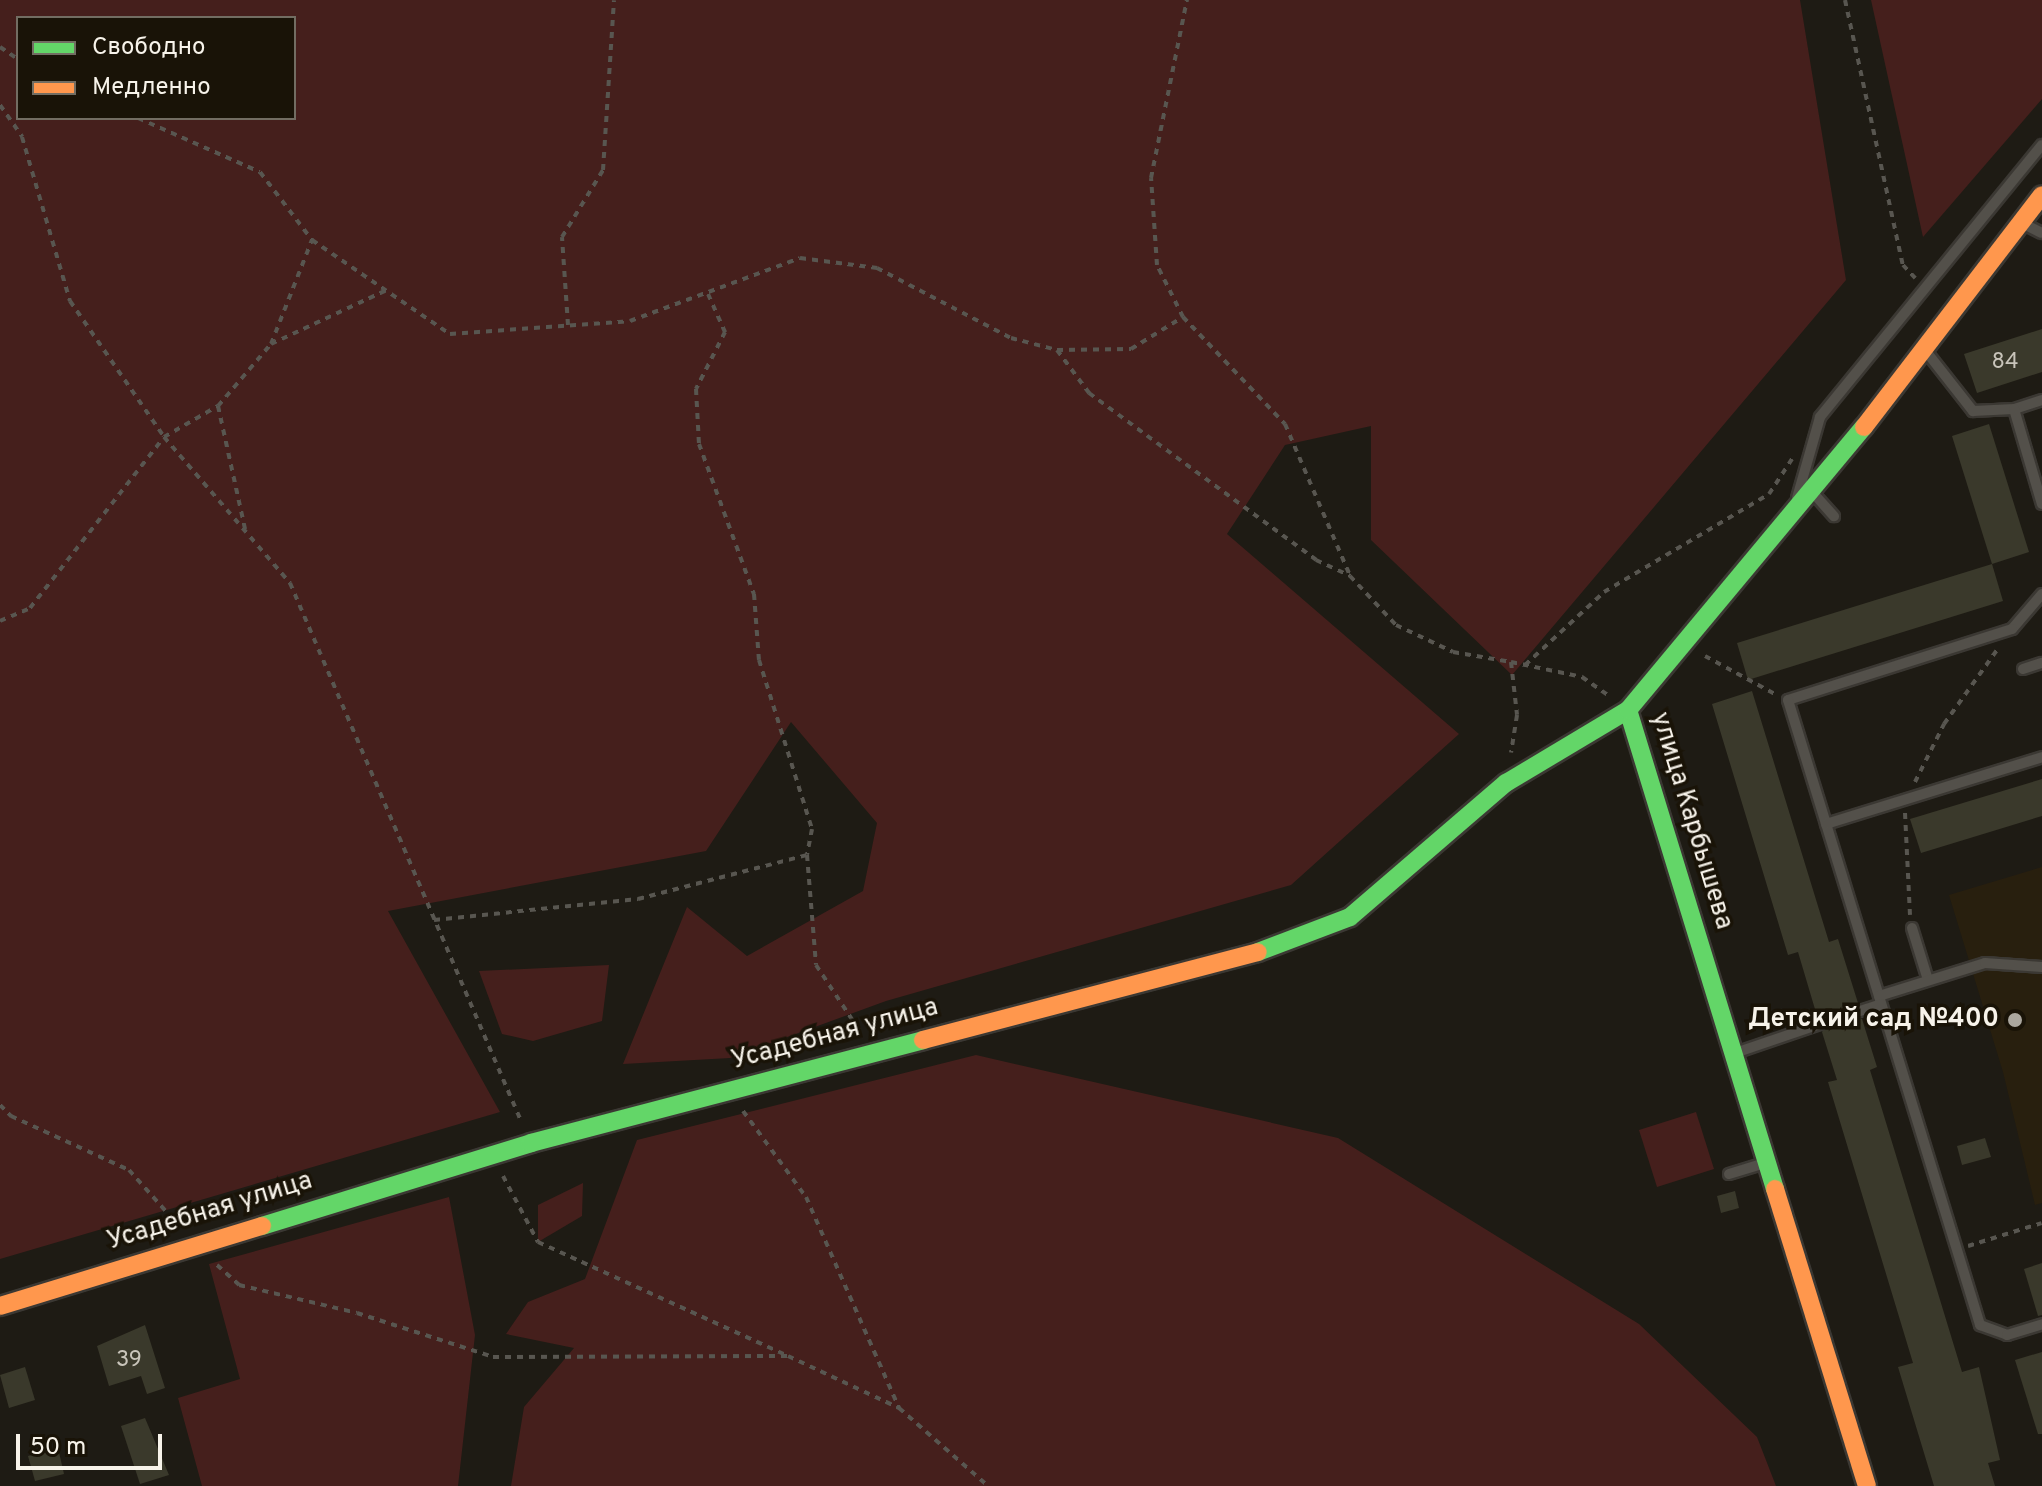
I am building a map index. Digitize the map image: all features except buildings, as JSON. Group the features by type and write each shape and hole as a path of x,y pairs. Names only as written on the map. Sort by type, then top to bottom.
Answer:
{"street":[{"name":"улица Карбышева","path":"1867,1486 1628,710 1689,647 1790,523 1810,489 2042,195"},
{"name":"Усадебная улица","path":"0,1306 193,1242 531,1143 1295,942 1350,917 1506,783 1628,710"}],"lane":[{"path":"1790,523 1820,417 1926,291 2042,145"},
{"path":"2021,222 2042,233"},
{"path":"1921,345 1973,411 2014,409 2042,400"},
{"path":"2014,409 2042,504"},
{"path":"1810,489 1834,516"},
{"path":"2042,594 2012,629 1788,700 1980,1325 2007,1335 2042,1324"},
{"path":"2023,669 2042,663"},
{"path":"1826,824 2042,757"},
{"path":"1912,928 1928,980"},
{"path":"1860,1011 1928,980 1985,963 2042,967"},
{"path":"1734,1053 1820,1024"},
{"path":"1729,1174 1767,1162"}],"path":[{"path":"568,325 562,237 603,170 614,0"},
{"path":"1187,0 1151,178 1157,265 1183,317 1285,424 1350,576 1396,625 1453,652 1582,677 1628,710"},
{"path":"1845,0 1903,265 1926,291"},
{"path":"0,105 22,137 70,301 164,437 290,583 531,1143"},
{"path":"143,120 260,172 312,240 450,334 630,321 800,258 877,268 1011,338 1057,350 1131,349 1183,317"},
{"path":"0,621 30,608 164,437 218,406 271,344 312,240"},
{"path":"271,344 387,290"},
{"path":"708,294 725,332 696,389 699,444 754,594 759,660 812,829 807,855 816,965 874,1051"},
{"path":"1057,350 1089,393 1316,560 1350,576"},
{"path":"218,406 246,532"},
{"path":"1525,665 1604,592 1769,494 1795,456"},
{"path":"1912,928 1903,871 1907,799 1944,724 2012,629"},
{"path":"1689,647 1788,700"},
{"path":"1506,783 1517,715 1511,662"},
{"path":"434,920 638,899 807,855"},
{"path":"727,1090 806,1197 899,1408"},
{"path":"0,1105 11,1116 129,1170 193,1242 239,1285 357,1313 493,1357 788,1356"},
{"path":"491,1155 538,1242 899,1408 988,1486"},
{"path":"1957,1249 2042,1223"}],"shaded area":[{"path":"0,0 1800,0 1846,280 1512,675 1371,540 1371,426 1285,445 1227,534 1459,734 1291,885 886,1001 730,1058 623,1064 687,907 747,956 863,891 877,823 791,722 706,851 388,911 500,1112 0,1259"},
{"path":"1871,0 2042,0 2042,99 1923,237"},
{"name":"Детский сад №400","path":"2042,867 2042,1203 2035,1205 2003,1072 1949,895"},
{"path":"609,965 602,1021 533,1041 502,1034 479,971"},
{"path":"976,1055 1338,1138 1639,1324 1757,1437 1776,1486 511,1486 524,1407 574,1348 506,1334 528,1302 585,1279 637,1140"},
{"path":"1696,1112 1714,1169 1657,1187 1639,1130"},
{"path":"583,1183 582,1216 538,1242 538,1205"},
{"path":"449,1197 475,1335 458,1486 202,1486 178,1398 240,1379 209,1264"}],"traffic: fast":[{"path":"1258,952 1350,917 1506,783 1628,710 1864,427"},
{"path":"1628,710 1775,1189"},
{"path":"262,1226 531,1143 923,1040"}],"traffic: slow":[{"path":"1864,427 2042,195"},
{"path":"923,1040 1258,952"},
{"path":"1775,1189 1867,1486"},
{"path":"0,1306 262,1226"}],"place":[{"name":"Детский сад №400","path":"2015,1020"}]}
